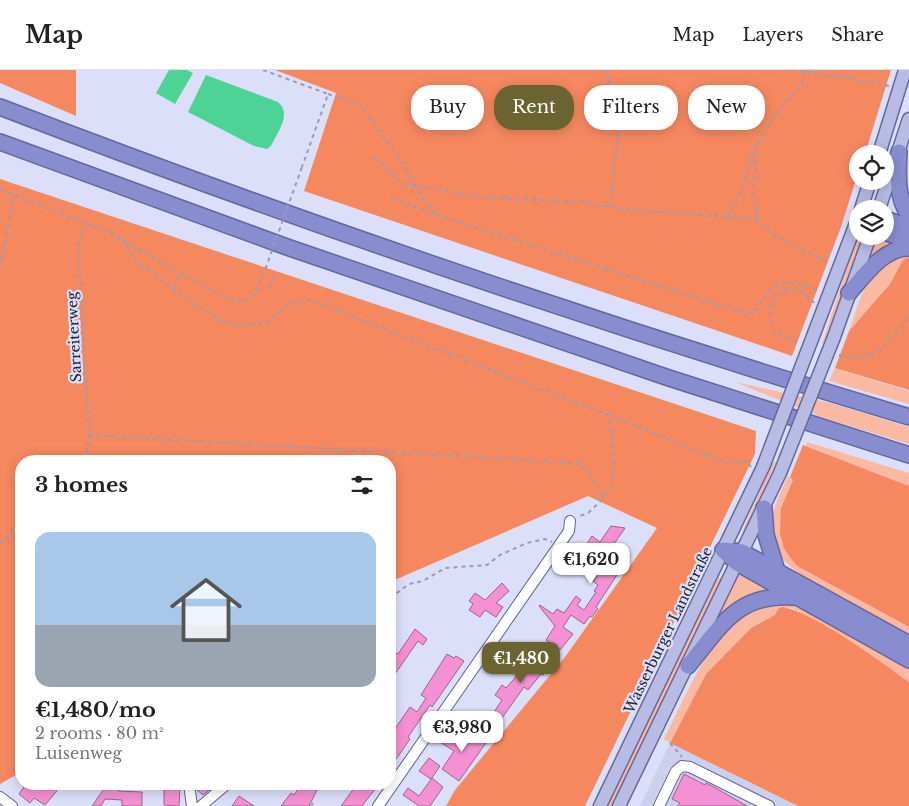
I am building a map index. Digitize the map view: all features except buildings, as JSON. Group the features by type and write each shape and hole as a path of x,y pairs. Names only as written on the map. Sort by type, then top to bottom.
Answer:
{"highway":[{"path":"0,107 273,208 572,311 909,417"},
{"path":"0,142 324,260 666,377 909,455"},
{"path":"899,152 899,187 905,210 909,215"},
{"path":"894,221 909,227"},
{"path":"894,235 909,241"},
{"path":"849,292 893,251 909,248"},
{"path":"764,508 766,535 777,571"},
{"path":"723,550 777,571 909,644"},
{"path":"740,557 798,598 909,660"},
{"path":"688,666 730,616 742,606 758,599 779,596 798,598"}],"main road":[{"path":"882,145 905,70"},
{"path":"882,200 909,119"},
{"name":"Wasserburger Landstraße","path":"600,806 723,550 815,331 849,242"},
{"path":"619,806 780,473 834,337 867,245"}],"street":[{"path":"396,780 569,531 570,521"},
{"path":"659,806 676,771 682,766 690,767 769,806"},
{"path":"189,790 192,806"},
{"path":"201,806 220,790"},
{"path":"378,806 389,790"},
{"path":"0,797 12,806"}],"path":[{"path":"263,70 360,104 406,168 413,185 436,215"},
{"path":"607,70 619,129 610,207"},
{"path":"792,70 889,86"},
{"path":"727,216 738,202 747,179 754,150 774,117 803,82 804,71"},
{"path":"0,190 101,228 226,298 242,302 250,300 258,292 328,94"},
{"path":"754,150 756,172 752,196 757,210 756,219"},
{"path":"373,156 402,184 486,198 579,202 610,207 756,219 776,237 830,263"},
{"path":"0,267 14,195"},
{"path":"390,198 436,215 729,308 754,314 774,285 784,282 820,291"},
{"name":"Sarreiterweg","path":"86,455 88,451 89,435 78,246 83,229 91,225"},
{"path":"122,239 136,261 192,303 222,321 240,326 267,322 290,303 309,300 608,415 721,462 738,463 747,461 757,467"},
{"path":"173,287 181,273"},
{"path":"270,287 274,275"},
{"path":"797,342 775,331 770,315 774,300 787,289 795,289 802,290 815,305"},
{"path":"839,356 852,359 870,356 887,344 909,314"},
{"path":"570,521 588,513 604,498 612,485 614,455 608,415"},
{"path":"89,435 577,463 589,471 604,498"},
{"path":"0,544 15,529"},
{"path":"396,594 409,584 423,581 445,568 487,564 509,551 546,538"},
{"path":"670,743 690,767"},
{"path":"311,806 314,803"}],"shaded area":[{"path":"0,70 76,70 76,116 0,83"},
{"path":"169,70 187,70 193,73 175,104 156,93"},
{"path":"275,70 891,70 868,145 849,145 849,190 853,190 841,227 792,356 304,191 336,93"},
{"path":"206,75 278,102 284,112 284,117 271,146 267,149 254,146 188,112"},
{"path":"0,179 756,431 755,454 585,806 446,806 455,790 565,657 657,528 588,496 396,579 396,455 15,455 15,775 0,784"},
{"path":"854,245 861,245 825,345 822,344"},
{"path":"873,245 889,245 878,251 868,260"},
{"path":"909,252 909,257 903,260 890,284 849,331 862,294 876,270 883,264"},
{"path":"909,257 909,390 835,368 849,331 890,284 903,260"},
{"path":"835,368 909,391 909,404 829,381"},
{"path":"735,382 830,403 909,427 909,444 824,418"},
{"path":"807,442 909,473 909,486 806,446"},
{"path":"803,445 909,486 909,627 797,566 784,548 780,533 781,508 793,480 790,477"},
{"path":"773,462 776,462 743,535 743,530"},
{"path":"788,476 793,480 781,508 791,559 797,566 909,627 909,638 834,597 796,571 782,558 774,546 771,528 774,510"},
{"path":"740,570 777,590 715,623"},
{"path":"721,576 723,579 721,585 612,806 606,806 717,580"},
{"path":"791,602 909,665 909,682 815,620 792,608 778,609 775,615 751,628 706,674 670,743 664,739 702,664 728,626 742,613 756,605"},
{"path":"782,607 811,618 829,628 909,682 909,806 798,806 670,743 706,674 751,628 775,615 778,609"},
{"path":"670,743 798,806 640,806"}]}
